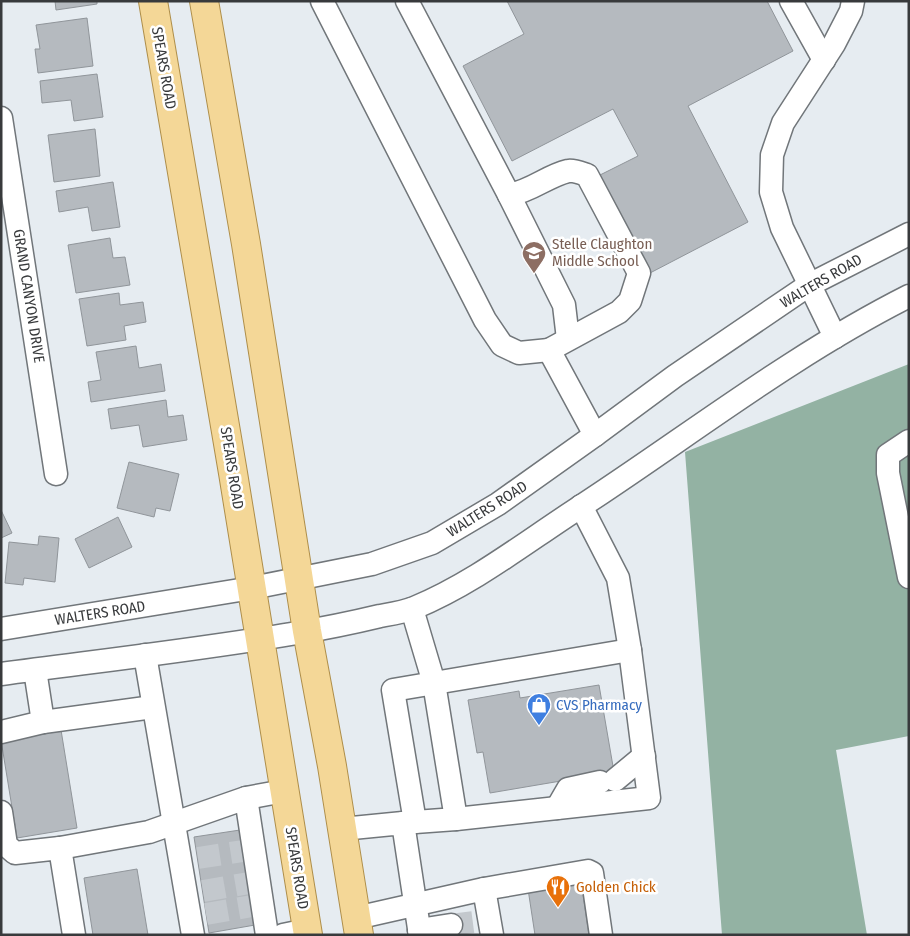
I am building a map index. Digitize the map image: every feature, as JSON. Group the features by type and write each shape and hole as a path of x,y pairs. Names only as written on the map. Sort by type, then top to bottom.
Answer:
{"main road":[{"name":"SPEARS ROAD","path":"153,1 252,588 284,790 299,933"},
{"path":"204,1 246,244 298,579 358,926"}],"street":[{"path":"322,1 485,320 502,345 519,352 559,345 619,312 630,301 639,273 587,176 579,172 569,171 520,193 509,195"},
{"path":"407,1 509,195 564,305 559,345 595,435"},
{"path":"791,1 824,60"},
{"path":"835,337 782,228 771,192 772,155 783,123 834,44 853,1"},
{"name":"GRAND CANYON DRIVE","path":"1,118 11,240 56,474"},
{"name":"WALTERS ROAD","path":"1,629 298,579 372,564 432,543 498,504 682,370 809,285 909,234"},
{"path":"1,674 260,639 361,621 412,609 454,589 482,572 636,470 717,413 835,337 878,311 909,296"},
{"path":"909,441 888,455 888,473 909,577"},
{"path":"342,828 456,819 649,798 630,650 618,578 581,506"},
{"path":"412,609 434,682 456,819"},
{"path":"452,925 420,932 415,904 409,823 393,690 630,650"},
{"path":"145,655 173,823 189,859 196,922"},
{"path":"35,670 43,722"},
{"path":"1,732 43,722 153,707"},
{"path":"557,808 568,789 607,781 644,756"},
{"path":"1,812 6,845 15,853 60,848 148,832 246,798 284,790"},
{"path":"246,798 249,850 257,905 267,935"},
{"path":"60,848 74,935"},
{"path":"358,926 415,904 588,870 592,873 601,935"},
{"path":"484,889 485,925"}],"green space":[{"path":"909,364 909,736 836,750 867,935 722,935 685,452"}],"building":[{"path":"55,1 97,1 97,4 56,10"},
{"path":"507,1 767,1 793,51 688,106 748,222 650,273 600,175 638,156 613,109 512,161 463,66 524,34"},
{"path":"87,18 93,66 38,73 35,49 40,49 36,25"},
{"path":"97,74 103,117 74,121 71,100 42,103 40,81"},
{"path":"95,129 100,176 54,182 48,135"},
{"path":"113,182 120,227 92,231 88,207 59,212 56,191"},
{"path":"110,238 113,258 125,257 130,285 76,293 68,245"},
{"path":"119,293 120,305 143,302 146,322 124,326 126,340 87,346 79,299"},
{"path":"136,346 139,368 161,364 165,391 91,402 88,382 101,380 96,352"},
{"path":"166,400 168,417 183,415 187,440 143,447 139,425 111,429 108,409"},
{"path":"129,462 179,474 170,511 156,508 154,517 117,508"},
{"path":"1,510 12,533 1,538"},
{"path":"118,517 132,547 89,568 75,539"},
{"path":"39,536 59,538 55,582 24,578 23,585 5,583 9,542 38,545"},
{"name":"CVS Pharmacy","path":"599,685 614,772 490,793 483,752 477,753 468,700 519,691 520,698"},
{"path":"61,730 77,828 17,838 1,740"},
{"path":"240,830 255,925 209,933 194,837"},
{"path":"137,869 148,935 93,935 84,878"},
{"path":"581,881 589,935 535,935 528,889"}],"tunnel":[{"path":"198,858 243,851"},
{"path":"203,891 249,883"},
{"path":"206,914 252,906"},
{"path":"451,925 474,922"}],"place":[{"name":"Stelle Claughton Middle School","path":"534,274"},
{"name":"CVS Pharmacy","path":"539,726"},
{"name":"Golden Chick","path":"558,908"}]}
